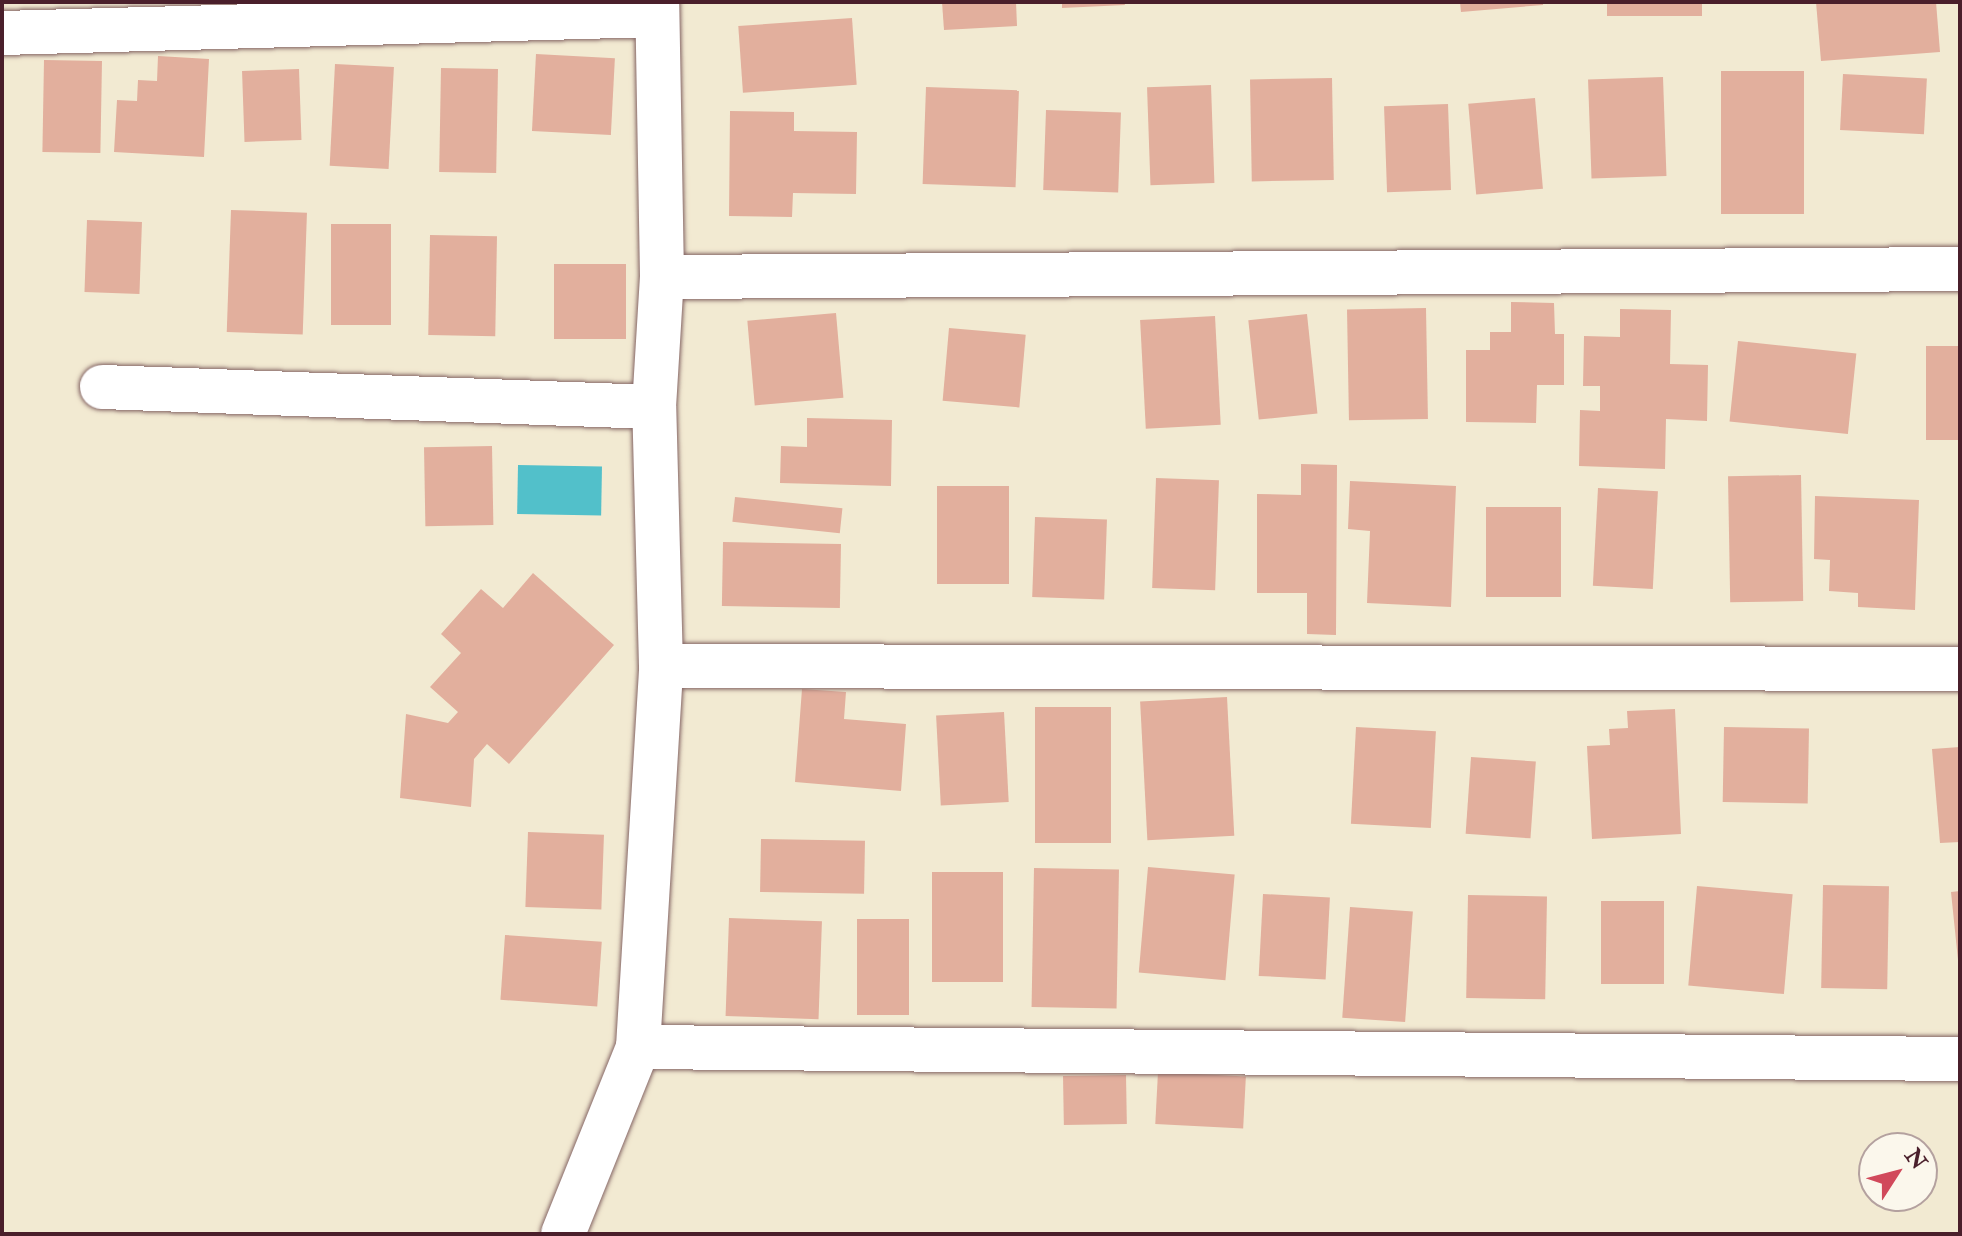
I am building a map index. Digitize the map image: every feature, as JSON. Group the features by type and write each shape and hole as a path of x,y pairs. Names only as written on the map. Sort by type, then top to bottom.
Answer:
{"street":[{"path":"2,33 656,9 662,277 654,407 661,666 638,1047 563,1234"},
{"path":"662,277 1960,269"},
{"path":"102,387 654,407"},
{"path":"661,666 1960,669"},
{"path":"638,1047 1960,1059"}],"water":[{"path":"518,465 602,466 601,515 517,514"}],"building":[{"path":"942,2 1016,2 1017,26 944,30"},
{"path":"1062,2 1124,2 1125,5 1062,8"},
{"path":"1460,2 1543,2 1543,5 1461,12"},
{"path":"1607,2 1702,2 1702,16 1607,16"},
{"path":"1816,2 1936,2 1940,52 1821,61"},
{"path":"852,18 857,85 743,93 738,26"},
{"path":"536,54 615,58 611,135 532,131"},
{"path":"158,56 209,59 204,157 114,152 117,100 137,101 138,80 157,81"},
{"path":"44,60 102,61 100,153 42,152"},
{"path":"335,64 394,67 389,169 330,166"},
{"path":"441,68 498,69 496,173 439,172"},
{"path":"299,69 301,140 245,142 242,71"},
{"path":"1721,71 1804,71 1804,214 1721,214"},
{"path":"1843,74 1927,78 1924,134 1840,130"},
{"path":"1663,77 1666,176 1592,179 1588,80"},
{"path":"1332,78 1334,180 1252,181 1250,79"},
{"path":"1211,85 1214,183 1150,185 1147,87"},
{"path":"926,87 1019,90 1016,187 923,184"},
{"path":"1535,98 1543,189 1476,194 1468,104"},
{"path":"1448,104 1451,190 1387,192 1384,106"},
{"path":"1046,110 1121,113 1118,193 1043,190"},
{"path":"730,111 794,112 794,131 857,132 856,194 793,193 792,217 729,216"},
{"path":"231,210 307,213 303,335 227,332"},
{"path":"87,220 142,222 139,294 84,292"},
{"path":"331,224 391,224 391,325 331,325"},
{"path":"430,235 497,236 495,336 428,335"},
{"path":"554,264 626,264 626,339 554,339"},
{"path":"1511,302 1554,303 1555,334 1564,334 1564,385 1537,385 1536,423 1466,422 1466,350 1490,350 1490,332 1511,332"},
{"path":"1426,308 1428,419 1349,420 1347,309"},
{"path":"1620,309 1671,310 1670,364 1708,365 1707,421 1666,419 1665,469 1579,466 1580,410 1600,411 1600,386 1583,386 1584,336 1620,337"},
{"path":"836,313 843,398 755,405 747,321"},
{"path":"1307,314 1317,413 1259,420 1248,320"},
{"path":"1215,316 1221,425 1146,429 1140,320"},
{"path":"949,328 1026,335 1019,407 943,401"},
{"path":"1738,341 1856,353 1848,434 1730,422"},
{"path":"1926,346 1960,346 1960,440 1926,440"},
{"path":"807,418 892,420 891,486 780,483 781,446 807,447"},
{"path":"492,446 493,525 425,526 424,447"},
{"path":"1301,464 1337,465 1336,635 1307,634 1307,593 1257,593 1257,494 1301,495"},
{"path":"1801,475 1803,601 1730,602 1728,476"},
{"path":"1156,478 1219,480 1215,590 1152,588"},
{"path":"1350,481 1456,486 1451,607 1367,603 1370,531 1348,529"},
{"path":"937,486 1009,486 1009,584 937,584"},
{"path":"1598,488 1658,491 1653,589 1593,586"},
{"path":"1815,496 1919,500 1915,610 1858,607 1858,593 1829,591 1830,560 1814,559"},
{"path":"735,497 842,508 840,533 732,522"},
{"path":"1486,507 1561,507 1561,597 1486,597"},
{"path":"1035,517 1107,520 1104,599 1032,597"},
{"path":"723,542 841,544 840,608 722,606"},
{"path":"533,573 614,645 509,764 487,744 474,759 471,807 400,798 406,714 448,723 458,712 430,687 461,653 441,634 481,589 503,608"},
{"path":"802,689 846,692 844,719 906,724 901,791 795,782"},
{"path":"1227,697 1234,836 1147,840 1140,702"},
{"path":"1035,707 1111,707 1111,843 1035,843"},
{"path":"1675,709 1681,834 1592,839 1587,746 1610,745 1609,729 1628,728 1627,711"},
{"path":"1004,712 1009,802 941,805 936,716"},
{"path":"1356,727 1436,731 1431,828 1351,824"},
{"path":"1724,727 1809,728 1808,803 1723,802"},
{"path":"1960,747 1960,842 1940,843 1932,749"},
{"path":"1471,757 1536,762 1530,838 1466,834"},
{"path":"528,832 604,835 601,910 525,907"},
{"path":"761,839 865,841 864,894 760,892"},
{"path":"1148,867 1235,875 1225,980 1139,973"},
{"path":"1034,868 1119,869 1117,1008 1032,1007"},
{"path":"932,872 1003,872 1003,982 932,982"},
{"path":"1823,885 1889,886 1887,989 1821,988"},
{"path":"1697,886 1793,894 1784,994 1688,986"},
{"path":"1960,891 1960,959 1958,960 1951,892"},
{"path":"1263,894 1330,898 1326,979 1259,976"},
{"path":"1468,895 1547,896 1545,999 1466,998"},
{"path":"1601,901 1664,901 1664,984 1601,984"},
{"path":"1350,907 1413,911 1405,1022 1342,1018"},
{"path":"729,918 822,921 819,1019 726,1016"},
{"path":"857,919 909,919 909,1015 857,1015"},
{"path":"505,935 602,942 597,1007 500,1000"},
{"path":"1158,1072 1246,1077 1243,1129 1155,1124"},
{"path":"1126,1075 1127,1124 1064,1125 1063,1076"}]}
